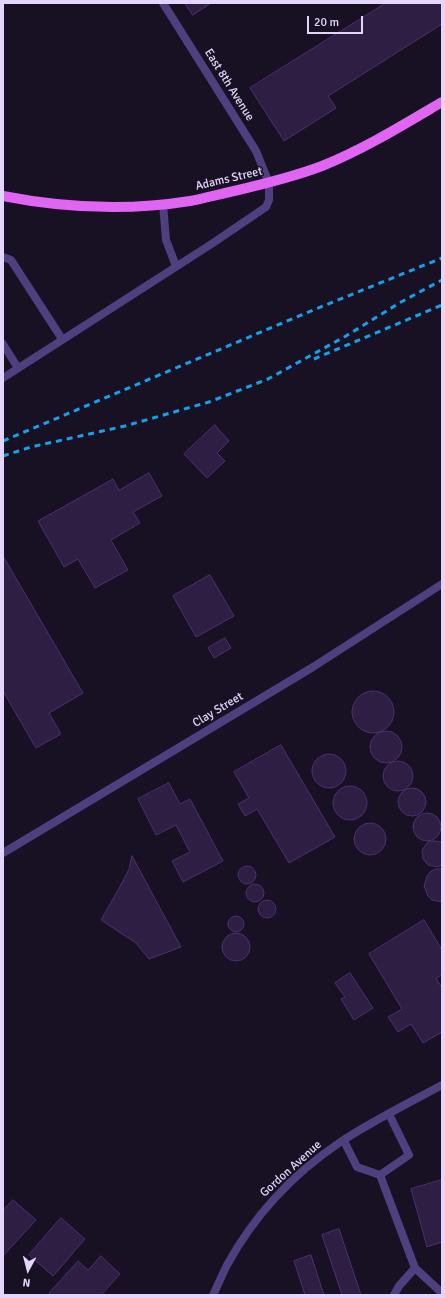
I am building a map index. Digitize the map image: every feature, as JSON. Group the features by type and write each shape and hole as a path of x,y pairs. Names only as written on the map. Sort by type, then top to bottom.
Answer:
{"main road":[{"name":"Adams Street","path":"3,196 29,201 72,206 115,207 191,201 269,183 322,166 385,136 442,102"}],"street":[{"name":"East 8th Avenue","path":"163,3 256,151 269,183"},
{"path":"3,378 266,207 269,200 269,183"},
{"path":"163,204 166,240 176,266"},
{"path":"3,257 11,260 62,339"},
{"path":"3,344 18,368"},
{"name":"Clay Street","path":"3,853 313,667 442,584"},
{"name":"Gordon Avenue","path":"213,1295 245,1236 265,1210 288,1185 312,1163 344,1141 442,1085"},
{"path":"380,1175 408,1155 389,1114"},
{"path":"344,1141 357,1167 380,1175"},
{"path":"380,1175 415,1268 442,1293"},
{"path":"394,1295 399,1286 415,1268"}],"building":[{"path":"185,3 211,3 193,15"},
{"path":"386,3 442,3 442,24 328,96 336,108 284,141 250,88"},
{"path":"215,425 229,441 217,453 225,461 207,478 184,454"},
{"path":"149,473 162,496 133,512 140,523 111,540 128,570 95,588 78,559 64,567 38,521 113,479 119,490"},
{"path":"3,556 83,693 49,713 61,734 36,748 3,691"},
{"path":"210,575 234,616 196,637 173,596"},
{"path":"225,638 231,648 214,658 208,648"},
{"path":"373,691 388,697 394,712 388,727 373,733 358,727 352,712 358,697"},
{"path":"383,731 389,731 398,735 402,747 398,759 389,763 383,763 374,759 370,750 370,744 374,735"},
{"path":"281,745 335,837 289,863 257,809 245,816 238,804 249,798 234,772"},
{"path":"332,754 341,759 345,764 345,778 341,783 336,787 326,788 322,787 313,778 312,768 313,764 322,755"},
{"path":"398,761 408,766 413,776 408,786 398,791 388,786 383,776 388,766"},
{"path":"169,783 180,804 190,799 223,861 183,882 172,861 190,852 176,825 156,835 138,799"},
{"path":"350,786 362,791 367,803 362,815 350,820 338,815 333,803 338,791"},
{"path":"412,788 422,792 426,802 422,812 412,816 402,812 398,802 402,792"},
{"path":"427,813 437,817 441,827 437,837 427,841 417,837 413,827 417,817"},
{"path":"367,823 373,823 383,830 386,839 385,845 379,852 373,855 367,855 357,848 354,842 354,836 361,826"},
{"path":"431,841 442,842 442,865 437,867 428,865 423,859 422,850 427,843"},
{"path":"132,856 181,947 149,959 136,943 101,920 129,869"},
{"path":"247,866 253,869 256,875 253,881 247,884 241,881 238,875 241,869"},
{"path":"436,869 442,869 442,902 432,900 428,896 424,886 427,876 430,872"},
{"path":"255,884 261,887 264,893 261,899 255,902 249,899 246,893 249,887"},
{"path":"263,900 271,900 276,905 274,916 271,918 263,918 258,913 258,905"},
{"path":"233,916 239,916 244,921 242,930 239,932 233,932 228,927 228,921"},
{"path":"424,920 442,950 442,975 436,978 442,988 442,1032 423,1043 411,1024 398,1032 388,1017 402,1009 369,954"},
{"path":"236,933 246,937 250,947 246,957 236,961 226,957 222,947 226,937"},
{"path":"350,973 373,1008 354,1020 341,999 345,997 335,983"},
{"path":"442,1180 442,1242 427,1247 411,1189"},
{"path":"13,1200 36,1220 3,1256 3,1211"},
{"path":"61,1218 85,1239 53,1276 29,1255"},
{"path":"339,1229 361,1295 342,1295 322,1235"},
{"path":"311,1255 324,1295 305,1295 294,1261"},
{"path":"101,1256 120,1274 101,1295 51,1295 49,1293 78,1261 88,1270"}],"railway":[{"path":"3,441 306,313 442,258"},
{"path":"3,456 31,447 125,426 209,402 268,379 442,280"},
{"path":"314,359 442,305"}]}
